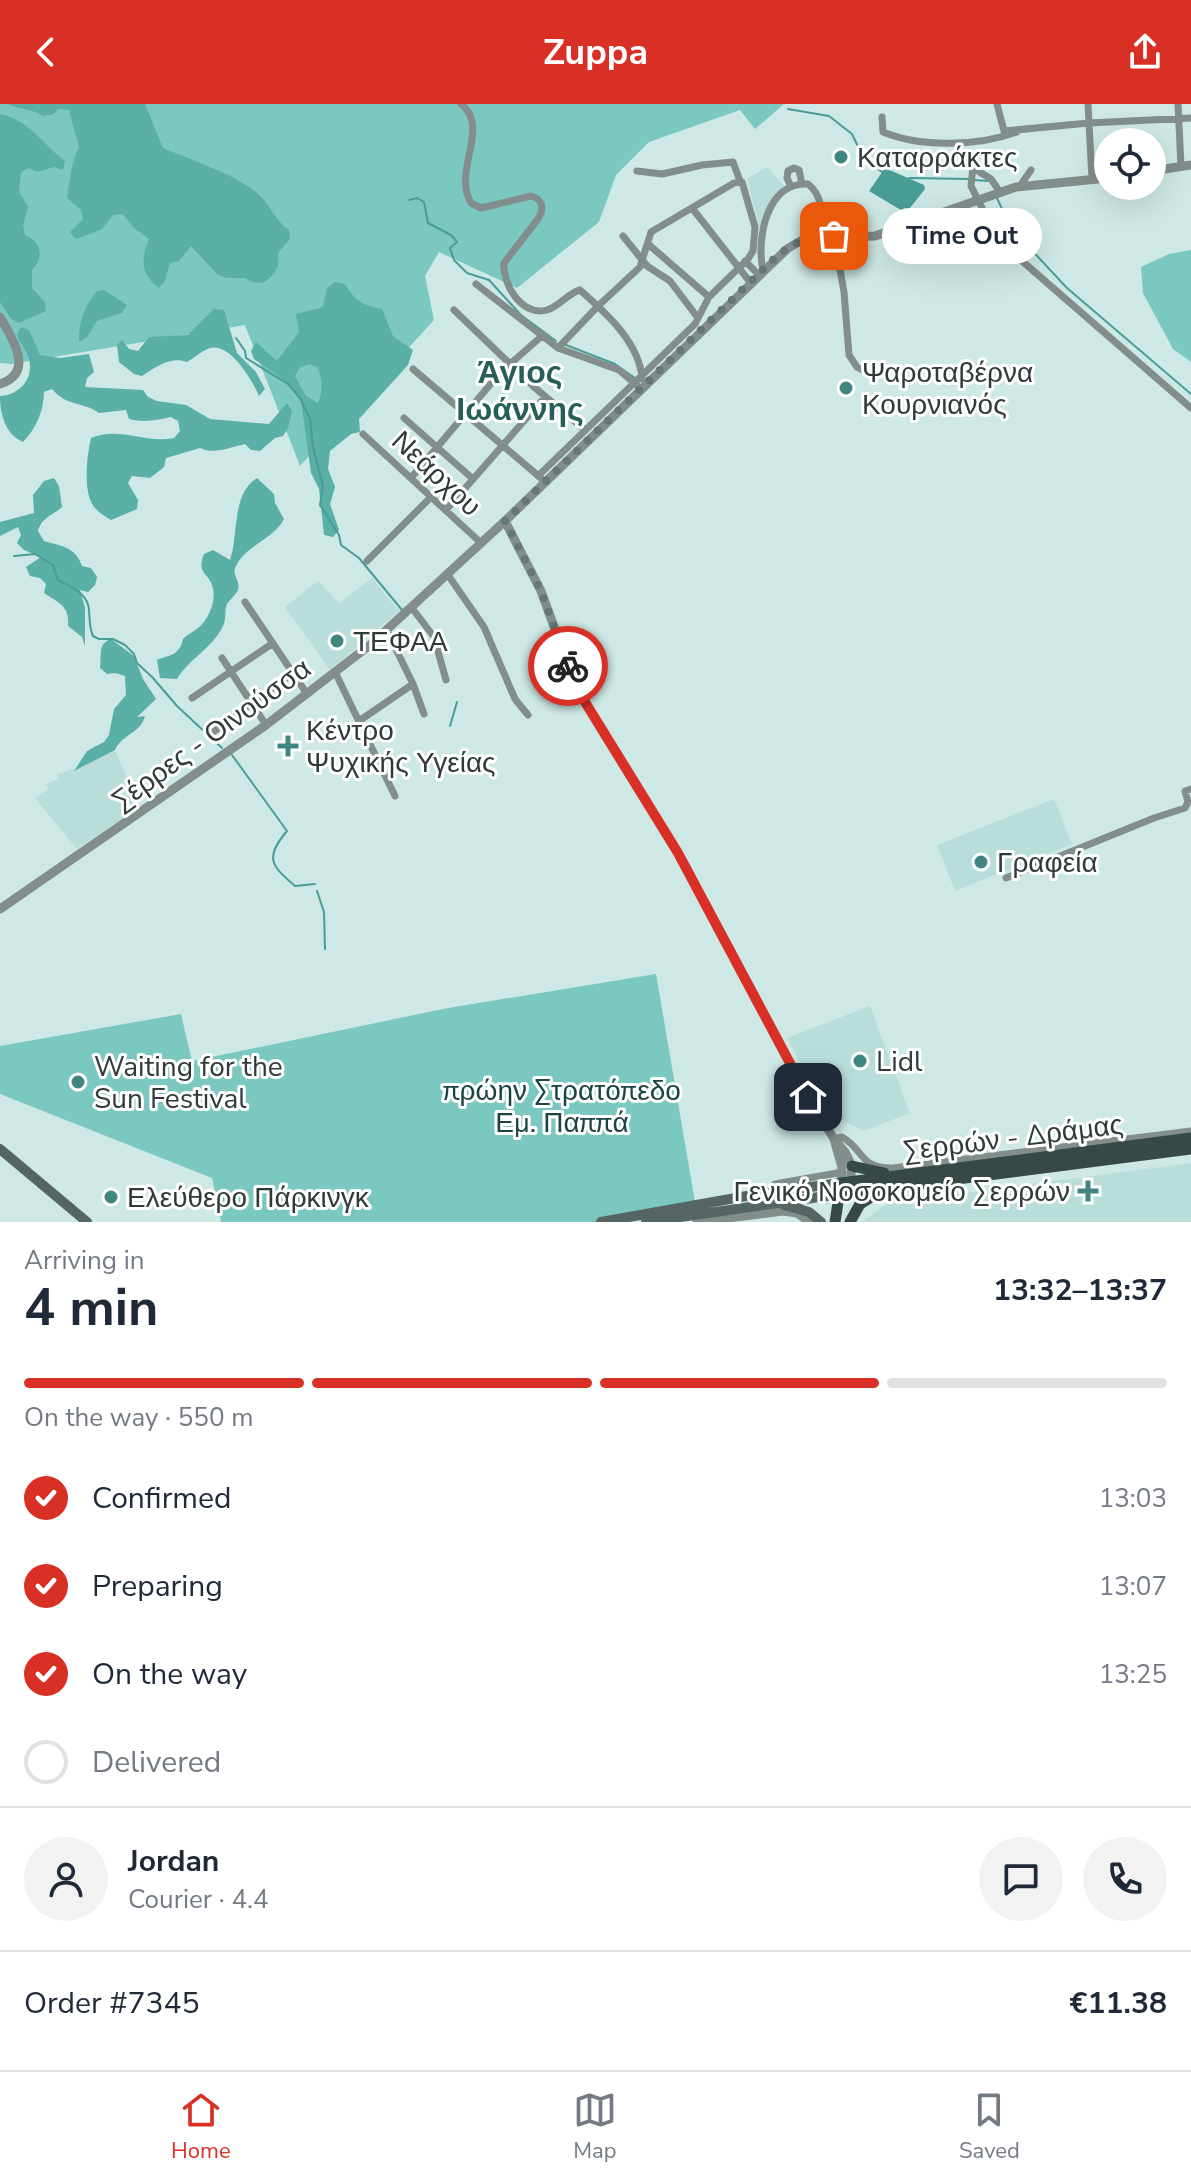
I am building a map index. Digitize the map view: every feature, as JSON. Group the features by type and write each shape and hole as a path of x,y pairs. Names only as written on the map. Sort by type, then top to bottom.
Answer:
{"main road":[{"name":"Σερρών - Δράμας","path":"900,1181 1191,1138"},
{"path":"0,1149 87,1222"},
{"name":"Σερρών - Δράμας","path":"846,1182 900,1181 1191,1149"},
{"path":"1176,1152 1191,1155"},
{"path":"601,1222 764,1193 846,1182 900,1181"},
{"path":"850,1222 866,1199 900,1181"},
{"path":"646,1222 766,1204 846,1182"},
{"path":"835,1222 846,1182"},
{"path":"843,1222 846,1182"},
{"path":"766,1204 801,1209 821,1222"}],"street":[{"path":"461,104 469,111 474,130 465,187 471,203 481,208 531,196 538,198 542,204 538,219 507,257 503,271 515,297 535,310 551,308 576,290 582,291 635,351 642,375"},
{"path":"997,104 1004,131 1191,118"},
{"path":"1088,104 1092,179"},
{"path":"1166,169 1186,165 1178,104"},
{"path":"882,117 883,132 907,139 989,142 1027,129"},
{"path":"974,157 972,176 992,228 1022,261 1191,408"},
{"path":"413,369 541,479 585,430 638,386 642,375 698,318 709,297 751,253 755,240 750,208 737,182 733,162 662,174 637,171"},
{"path":"791,187 788,171 794,168 799,170 802,184"},
{"path":"1016,187 1031,170"},
{"path":"972,176 991,179 1000,192"},
{"name":"Σέρρες - Οινούσσα","path":"0,909 266,725 387,631 505,521 541,479 638,386 792,246 822,237 875,236 1016,187 1092,179"},
{"path":"558,348 637,271 651,232 737,182"},
{"path":"761,272 760,249 764,223 774,204 791,187 802,184 812,186 819,197 822,237"},
{"path":"692,208 750,282"},
{"path":"623,236 643,261 670,281 698,318"},
{"path":"834,236 844,292 849,355 863,370"},
{"path":"648,244 709,297"},
{"path":"745,261 761,272"},
{"path":"476,284 558,348 619,370 638,386"},
{"path":"454,310 545,397 585,430"},
{"path":"0,317 20,360 17,374 0,384"},
{"path":"411,478 509,363 543,335"},
{"path":"445,523 473,479 545,397"},
{"path":"404,418 473,479"},
{"name":"Νεάρχου","path":"363,434 481,543"},
{"path":"367,561 431,497"},
{"path":"505,521 541,591 577,689 678,853 808,1097 841,1146 846,1182"},
{"path":"448,575 484,627 515,699 528,715"},
{"path":"245,602 307,694"},
{"path":"412,608 434,637 446,680"},
{"path":"387,631 424,714"},
{"path":"192,698 273,643"},
{"path":"222,658 266,725"},
{"path":"335,672 395,796"},
{"path":"212,733 293,673"},
{"path":"359,721 413,684"},
{"path":"1006,878 1185,808 1188,802 1185,791 1191,789"},
{"path":"834,1139 842,1137 849,1141 864,1161 874,1167 893,1168 1191,1131"},
{"path":"775,1184 846,1182 864,1161"},
{"path":"697,1222 788,1211 810,1222"}],"shaded area":[{"path":"8,104 145,104 163,148 246,185 261,196 289,230 290,239 278,253 276,271 263,283 244,278 226,278 217,274 191,246 179,261 170,263 165,281 159,288 145,272 149,239 134,228 123,214 113,215 102,229 76,239 70,232 83,219 81,210 67,198 72,166 79,147 69,110 59,109 52,115 43,116"},
{"path":"0,114 28,127 65,161 63,170 54,167 37,172 29,168 21,172 19,191 28,207 23,226 25,235 38,245 40,255 32,270 32,288 45,302 46,311 19,323 11,319 0,302"},
{"path":"767,167 786,188 760,229 747,179"},
{"path":"885,168 924,185 925,189 906,213 869,191"},
{"path":"335,282 345,284 360,301 382,309 393,336 413,350 408,365 359,419 360,432 351,434 330,451 328,469 335,487 330,504 339,530 333,537 324,535 319,489 311,473 301,401 284,380 254,359 251,351 256,342 277,361 299,332 296,314 323,307 327,288","holes":["310,364 318,368 321,386 318,403 306,396 295,376 300,367"]},
{"path":"104,290 127,305 122,313 97,321 87,337 79,342 86,308 97,291"},
{"path":"214,309 224,310 237,353 256,372 265,389 259,396 240,364 218,348 207,349 187,362 175,360 163,363 142,376 134,374 119,362 117,345 122,340 129,349 138,351 149,337 188,335"},
{"path":"21,327 29,330 40,355 60,358 89,354 94,372 87,378 85,387 143,390 148,397 157,401 186,405 210,419 269,424 287,403 292,411 288,428 283,436 275,438 260,451 251,450 245,444 216,451 200,448 166,458 164,467 150,478 132,476 128,483 138,500 137,509 111,520 95,508 88,494 87,464 91,438 122,434 153,439 174,438 180,431 178,421 171,417 145,421 129,419 126,410 99,413 63,399 52,389 44,392 41,412 23,442 12,434 5,423 0,396 19,389 29,373 28,356 17,334"},
{"path":"54,478 59,486 62,507 45,520 38,531 44,541 72,551 82,566 91,568 97,577 95,585 88,592 80,590 85,608 85,646 82,637 68,626 65,609 44,593 46,584 40,578 30,576 26,567 41,557 24,550 17,543 21,535 18,527 0,536 0,522 34,513 33,495 44,481"},
{"path":"257,478 274,494 275,503 284,519 236,566 238,590 227,604 224,625 217,635 177,679 160,678 157,660 177,651 183,639 198,628 208,615 214,593 202,570 204,554 213,550 230,560 239,504 249,485"},
{"name":"ΤΕΦΑΑ","path":"372,578 399,611 330,670 285,607 318,581 339,603"},
{"path":"111,639 134,656 143,679 156,699 137,717 145,716 139,727 115,750 74,771 87,751 104,742 109,735 114,709 126,695 125,676 107,674 100,668 102,647"},
{"path":"115,750 140,807 77,849 35,798 48,789 46,784 59,779 57,774 75,770"},
{"path":"1054,799 1072,844 955,891 937,845"},
{"path":"870,1006 910,1113 864,1131 837,1118 833,1120 827,1114 787,1038"},
{"name":"Γενικό Νοσοκομείο Σερρών","path":"1191,1163 1191,1222 862,1222 888,1203"}],"green space":[{"path":"0,104 784,104 755,129 740,110 649,142 616,175 599,222 517,288 439,252 425,276 434,320 300,466 245,325 11,364 0,363"},
{"path":"964,210 973,233 942,245 933,222"},
{"path":"1191,250 1191,362 1173,349 1143,293 1141,267 1169,254"},
{"name":"πρώην Στρατόπεδο Εμ. Παππά","path":"656,974 695,1202 595,1222 221,1222 212,1178 0,1094 0,1046 181,1014 192,1061 448,1008"}],"waterway":[{"path":"788,109 829,116 852,134 864,159 882,172"},
{"path":"909,178 968,179"},
{"path":"974,180 988,181"},
{"path":"996,196 1011,228 1067,288 1191,394"},
{"path":"409,200 417,198 424,202 428,223 451,235 457,242 450,248 454,260 467,273 489,280 521,315 556,341"},
{"path":"236,338 246,358 288,384 300,398 310,419 323,486 320,505 339,535 341,545 359,558 402,610"},
{"path":"566,345 615,364 635,378"},
{"path":"14,556 35,554 53,565 58,580 86,599 93,636 113,639 125,645 134,654 137,663 177,706 222,748"},
{"path":"450,726 457,702"},
{"path":"232,755 287,831 273,854 276,866 295,886 315,884"},
{"path":"317,891 324,912 325,949"}],"way so far":[{"path":"568,666 541,591 505,521 779,254 802,240 834,236"}],"place":[{"name":"Καταρράκτες","path":"841,157"},
{"name":"Time Out","path":"834,236"},
{"name":"Ψαροταβέρνα Κουρνιανός","path":"846,388"},
{"name":"ΤΕΦΑΑ","path":"337,641"},
{"name":"Κέντρο Ψυχικής Υγείας","path":"288,746"},
{"name":"Γραφεία","path":"981,862"},
{"name":"Lidl","path":"860,1061"},
{"name":"Waiting for the Sun Festival","path":"78,1082"},
{"name":"Γενικό Νοσοκομείο Σερρών","path":"1088,1191"},
{"name":"Ελεύθερο Πάρκινγκ","path":"111,1197"}],"district":[{"name":"Άγιος Ιωάννης","path":"520,390"}],"route":[{"path":"568,666 577,689 678,853 808,1097"}]}
